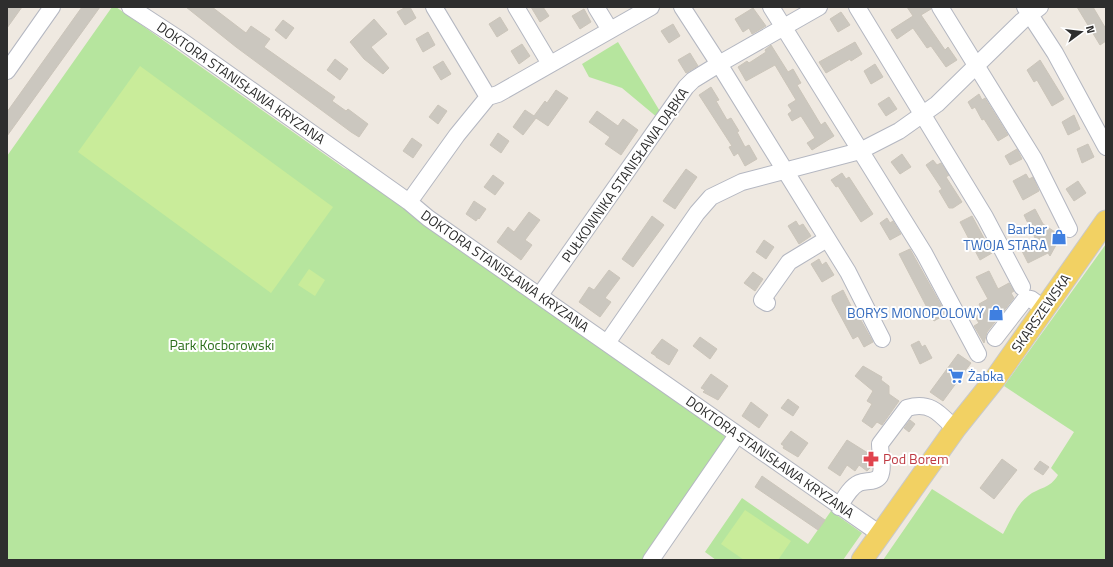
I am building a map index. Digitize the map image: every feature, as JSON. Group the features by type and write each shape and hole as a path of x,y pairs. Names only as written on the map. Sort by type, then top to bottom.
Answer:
{"main road":[{"name":"SKARSZEWSKA","path":"862,560 955,429 995,379 1043,308 1106,220"}],"street":[{"path":"7,71 52,7"},
{"name":"DOKTORA STANISŁAWA KRYZANA","path":"130,7 185,44 409,202 428,218 607,342 839,507 880,534"},
{"path":"434,7 488,97"},
{"path":"516,7 550,64"},
{"path":"596,7 610,30"},
{"path":"409,202 457,135 488,97 498,94 651,7"},
{"path":"682,7 848,272 882,339"},
{"path":"771,7 924,253 978,354"},
{"name":"PUŁKOWNIKA STANISŁAWA DĄBKA","path":"540,295 686,87 719,64 819,7"},
{"path":"857,7 985,217 1022,287"},
{"path":"940,7 1034,159 1069,229"},
{"path":"607,342 697,213 711,197 742,182 860,151 899,131 937,104 1032,10 1106,147"},
{"path":"767,303 762,300 790,262 827,239"},
{"path":"995,338 1026,298 1031,299 1043,308"},
{"path":"839,507 855,486 859,483 875,480 880,476 880,444 907,408 924,406 933,409 955,429"},
{"path":"650,560 737,435"}],"green space":[{"name":"Park Kocborowski","path":"112,7 116,7 344,168 355,173 728,437 643,560 7,560 7,156"},
{"path":"618,42 661,113 658,118 622,88 589,77 582,64"},
{"path":"140,66 333,207 271,293 78,152"},
{"path":"1106,244 1106,560 883,560 932,489 1003,534 1017,509 1024,500 1032,493 1055,480 1058,475 1051,468 1074,432 1004,386"},
{"path":"309,269 325,280 315,296 298,285"},
{"path":"742,498 808,544 831,511 862,533 843,560 716,560 705,552"},
{"path":"745,510 791,541 778,560 744,560 721,544"}],"building":[{"path":"7,7 22,7 7,28"},
{"path":"82,7 100,7 7,136 7,112"},
{"path":"186,7 212,7 246,33 251,26 270,39 264,47 335,97 332,101 346,111 348,109 368,124 359,137 236,47"},
{"path":"406,7 410,7 416,18 405,25 397,12"},
{"path":"531,7 543,7 549,16 540,22"},
{"path":"907,7 931,7 931,9 921,15 945,50 948,47 957,60 946,67 931,46 927,48 913,28 897,39 891,30 913,16"},
{"path":"1077,7 1093,7 1106,29 1106,41 1100,45"},
{"path":"753,8 766,26 752,34 749,28 743,32 735,19"},
{"path":"584,9 591,22 580,29 572,16"},
{"path":"841,12 850,25 838,32 830,19"},
{"path":"500,17 508,30 497,37 489,24"},
{"path":"374,19 387,34 371,47 389,68 383,74 364,59 350,42"},
{"path":"283,20 294,28 286,39 275,30"},
{"path":"673,24 680,36 669,43 661,31"},
{"path":"428,32 435,45 423,52 416,39"},
{"path":"855,42 862,54 826,73 819,62"},
{"path":"522,44 530,56 519,64 511,51"},
{"path":"771,45 788,72 793,69 801,83 797,85 821,125 825,122 834,136 812,150 807,143 815,138 801,116 792,121 788,114 792,111 788,105 796,100 775,65 746,81 738,67 747,61 749,63 766,52 765,50"},
{"path":"690,53 698,66 686,73 678,60"},
{"path":"335,59 348,69 340,80 327,70"},
{"path":"1040,60 1064,99 1052,106 1037,80 1034,82 1027,70"},
{"path":"443,61 451,74 441,80 433,67"},
{"path":"875,64 883,77 871,84 864,71"},
{"path":"711,87 719,100 716,101 727,120 731,118 739,131 737,132 745,147 749,145 757,159 745,166 738,153 734,156 729,147 732,146 699,95"},
{"path":"556,90 568,98 548,126 536,118 523,135 513,127 525,110 534,116 545,101 547,103"},
{"path":"979,94 982,100 985,98 1008,135 998,141 984,119 982,120 975,107 972,109 968,102"},
{"path":"889,97 897,109 886,116 878,104"},
{"path":"438,105 447,111 438,124 429,117"},
{"path":"597,111 618,126 623,119 638,130 621,155 605,144 610,137 589,122"},
{"path":"1074,115 1080,129 1068,135 1062,122"},
{"path":"498,133 509,141 501,153 490,145"},
{"path":"412,138 422,145 413,158 403,151"},
{"path":"1088,144 1094,157 1082,163 1077,149"},
{"path":"1017,149 1022,159 1010,165 1005,156"},
{"path":"902,154 911,167 900,174 891,162"},
{"path":"933,160 937,165 941,163 949,175 946,177 962,202 953,208 949,208 939,191 942,189 926,165"},
{"path":"686,169 697,177 675,209 663,201"},
{"path":"842,173 846,179 849,177 873,214 861,222 838,186 836,187 831,180"},
{"path":"1026,174 1029,179 1033,177 1039,191 1023,200 1013,181"},
{"path":"493,175 504,183 495,195 484,187"},
{"path":"1078,181 1086,193 1074,201 1066,189"},
{"path":"474,201 486,209 476,221 466,214"},
{"path":"1035,209 1043,224 1061,236 1050,256 1048,253 1028,263 1021,249 1037,242 1024,215"},
{"path":"529,212 540,220 525,240 532,245 521,260 497,242 508,227 514,232"},
{"path":"652,216 664,225 633,267 622,259"},
{"path":"972,216 992,253 980,260 960,222"},
{"path":"887,218 890,223 893,221 901,234 890,240 880,223"},
{"path":"796,221 799,226 803,224 811,236 799,244 788,226"},
{"path":"764,240 774,247 766,259 756,252"},
{"path":"910,249 946,314 934,321 899,254"},
{"path":"819,259 822,265 826,262 834,275 822,282 811,264"},
{"path":"609,270 620,278 605,298 611,302 600,317 579,302 589,287 594,290"},
{"path":"989,271 998,289 1009,283 1014,291 1011,293 1014,298 987,332 984,343 974,326 979,323 975,317 983,312 979,304 988,299 976,277"},
{"path":"753,272 763,279 755,291 744,283"},
{"path":"843,290 855,314 857,313 873,342 864,347 858,336 853,339 832,300 832,296"},
{"path":"700,337 717,349 710,359 693,346"},
{"path":"662,339 678,350 669,365 651,353"},
{"path":"919,341 922,347 925,345 932,358 920,364 911,345"},
{"path":"958,354 971,363 943,401 930,392"},
{"path":"863,366 882,377 881,380 889,386 889,394 899,401 882,425 877,422 872,428 862,421 872,404 867,401 873,391 855,376"},
{"path":"711,374 728,386 718,400 703,392 705,390 701,388"},
{"path":"788,399 799,407 793,416 781,408"},
{"path":"751,402 768,415 759,428 742,416"},
{"path":"910,420 915,424 909,432 904,428"},
{"path":"791,431 808,443 798,457 783,448 784,446 781,444"},
{"path":"847,440 871,455 872,466 867,471 859,465 855,471 847,465 840,476 828,468"},
{"path":"1002,459 1017,470 994,499 980,488"},
{"path":"1040,461 1049,467 1043,475 1034,469"},
{"path":"762,476 825,520 818,530 755,487"}],"place":[{"name":"Barber TWOJA STARA","path":"1059,237"},
{"name":"BORYS MONOPOLOWY","path":"996,313"},
{"name":"Żabka","path":"956,376"},
{"name":"Pod Borem","path":"871,459"}]}
